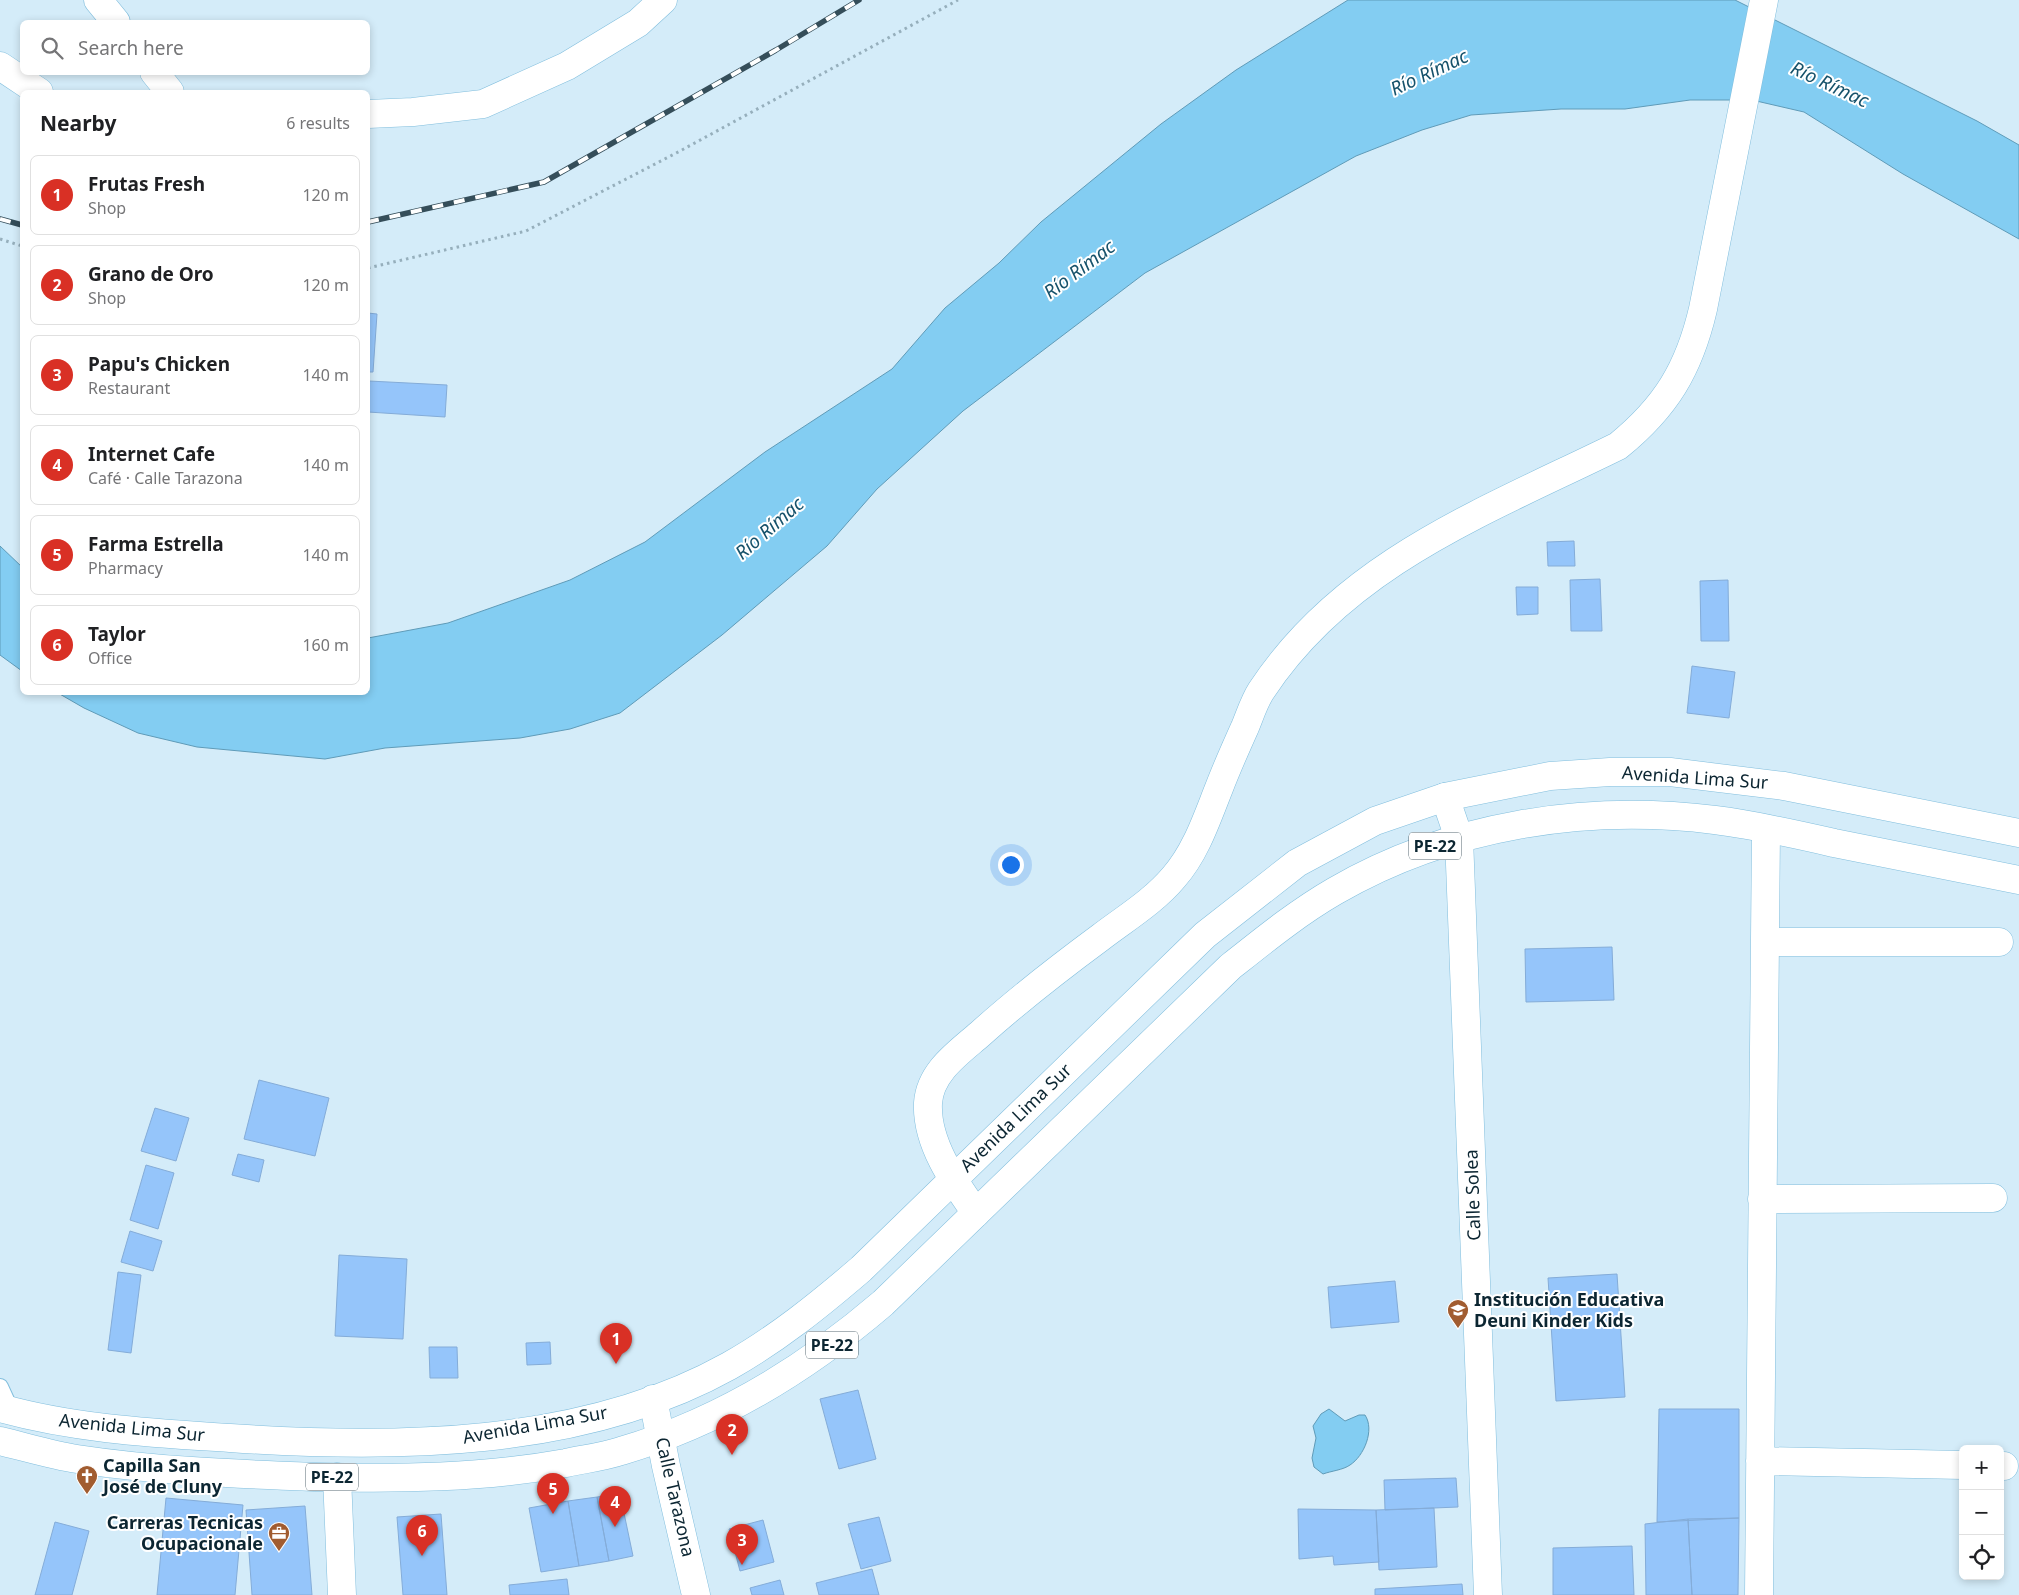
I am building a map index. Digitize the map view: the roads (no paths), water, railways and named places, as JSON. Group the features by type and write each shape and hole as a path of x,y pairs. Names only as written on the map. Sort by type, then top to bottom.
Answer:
{"main road":[{"path":"98,0 114,20"},
{"path":"370,114 413,112 483,104 567,66 638,23 663,0"},
{"path":"976,1213 952,1180 931,1129 928,1104 934,1078 953,1058 1032,987 1155,896 1175,876 1191,853 1203,827 1259,694 1284,660 1342,600 1384,567 1429,539 1618,446 1638,430 1671,391 1686,365 1696,338 1703,309 1764,0"},
{"path":"0,66 36,90"},
{"path":"156,75 168,90"},
{"name":"Avenida Lima Sur","path":"4,1402 76,1424 137,1432 251,1440 408,1443 467,1438 567,1423 608,1414 681,1389 729,1366 790,1328 861,1269 1205,935 1297,863 1375,822 1445,797 1550,776 1610,772 1670,772 1784,786 2019,833"},
{"name":"Calle Solea","path":"1445,797 1458,838 1488,1595"},
{"name":"Avenida Lima Sur","path":"0,1441 76,1458 177,1470 401,1478 465,1476 531,1469 620,1452 661,1437 726,1410 799,1368 842,1337 883,1303 1230,967 1277,929 1344,887 1401,859 1458,838 1510,826 1562,819 1665,816 1716,820 1766,828 2019,880"},
{"path":"1759,1595 1766,828"},
{"path":"1765,942 1999,942"},
{"path":"1762,1199 1993,1198"},
{"name":"Calle Tarazona","path":"653,1399 666,1466 696,1595"},
{"path":"1760,1461 1959,1465"},
{"path":"337,1477 342,1595"}],"water":[{"name":"Río Rímac","path":"1348,0 1735,0 1977,121 2019,145 2019,239 1903,174 1804,112 1752,100 1690,100 1625,109 1561,109 1471,115 1422,130 1356,156 1145,273 963,411 877,489 827,546 722,635 620,713 570,729 520,738 385,748 325,759 197,747 138,733 84,708 61,695 370,695 370,638 448,623 570,580 645,542 765,452 892,369 945,308 999,263 1041,222 1161,124 1236,70"},
{"path":"0,546 20,565 20,670 0,655"},
{"path":"1329,1409 1345,1421 1359,1415 1365,1415 1369,1428 1364,1449 1355,1461 1344,1468 1323,1474 1314,1467 1312,1458 1316,1438 1313,1426 1321,1414"}],"railway":[{"path":"370,222 544,182 776,50 859,0"},
{"path":"0,219 20,224"}],"place":[{"name":"Institución Educativa Deuni Kinder Kids","path":"1458,1329"},
{"name":"Frutas Fresh","path":"616,1364"},
{"name":"Grano de Oro","path":"732,1455"},
{"name":"Capilla San José de Cluny","path":"87,1495"},
{"name":"Farma Estrella","path":"553,1514"},
{"name":"Internet Cafe","path":"615,1527"},
{"name":"Carreras Tecnicas Ocupacionale","path":"279,1552"},
{"name":"Taylor","path":"422,1556"},
{"name":"Papu's Chicken","path":"742,1565"}]}
